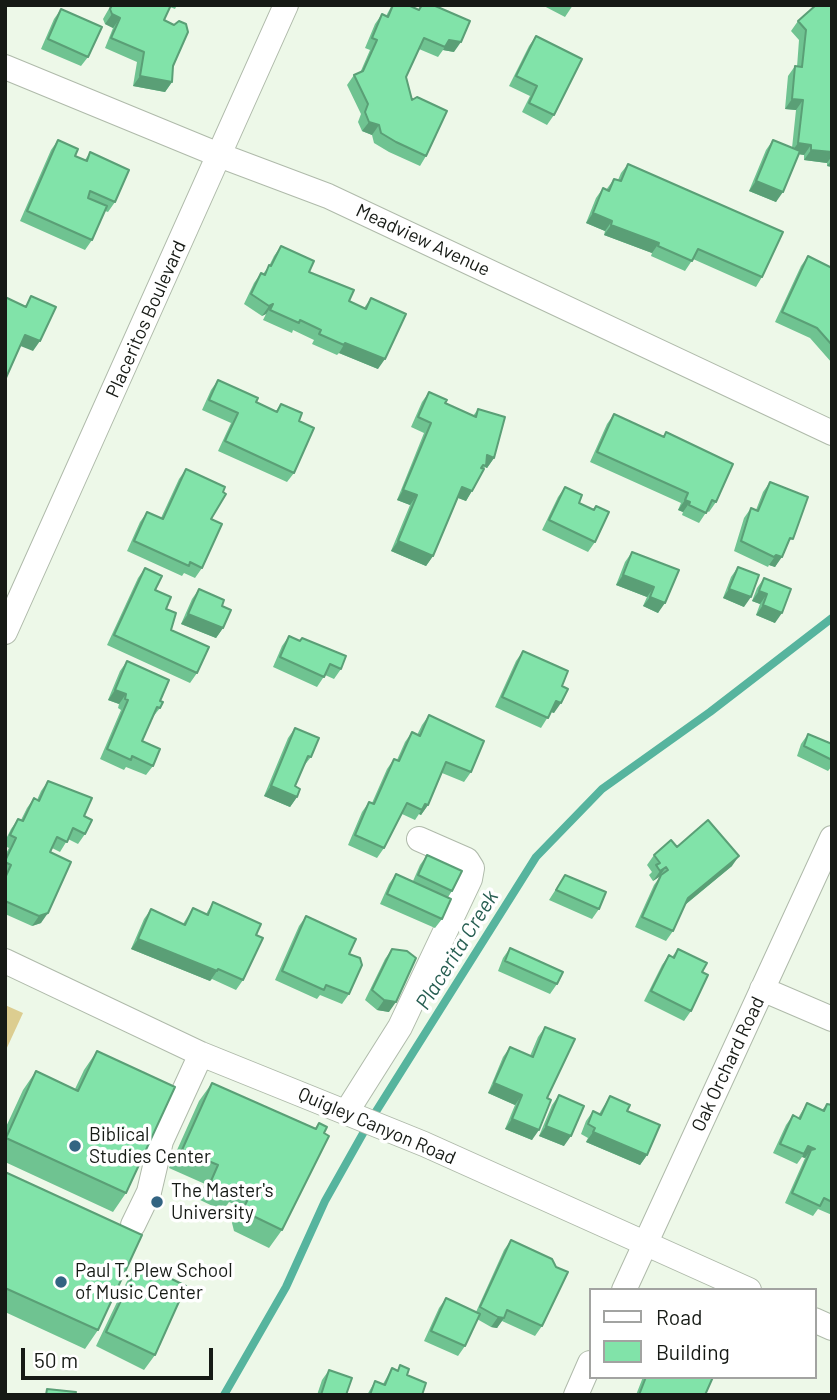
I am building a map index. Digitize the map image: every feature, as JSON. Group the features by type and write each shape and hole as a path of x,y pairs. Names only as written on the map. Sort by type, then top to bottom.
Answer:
{"street":[{"name":"Placeritos Boulevard","path":"5,632 286,5"},
{"name":"Meadview Avenue","path":"5,66 219,155 328,195 832,433"},
{"name":"Oak Orchard Road","path":"625,1288 832,838"},
{"path":"347,1111 400,1027 470,879 472,868 467,860 419,839"},
{"name":"Quigley Canyon Road","path":"5,961 201,1054 347,1111 745,1288"},
{"path":"762,989 832,1019"},
{"path":"133,1225 149,1192 161,1141 201,1054"},
{"path":"816,1321 832,1328"},
{"path":"576,1395 588,1368"}],"shaded area":[{"path":"5,1005 23,1013 5,1052"}],"building":[{"path":"112,5 171,5 164,20 174,25 179,21 186,24 188,32 173,66 172,82 140,76 144,52 111,38 120,18 112,14"},
{"path":"393,5 408,5 419,10 422,5 433,5 470,21 461,42 449,40 445,47 424,38 406,77 412,100 417,97 447,111 426,156 396,142 381,133 379,125 369,122 365,112 368,104 354,75 363,71 377,40 372,38 382,14 388,17"},
{"path":"816,5 832,5 832,152 811,150 811,145 798,143 803,100 792,99 795,66 802,67 806,30 798,21"},
{"path":"61,9 102,27 88,57 48,39"},
{"path":"536,36 582,59 554,115 529,103 537,86 516,76"},
{"path":"58,140 78,149 75,156 87,161 90,152 129,170 115,202 90,191 88,198 107,206 92,240 27,211"},
{"path":"773,140 800,151 783,192 756,181"},
{"path":"628,164 783,232 762,277 698,249 692,261 658,246 659,243 611,225 612,221 593,213 603,188 609,191 614,179 621,181"},
{"path":"281,246 314,261 309,272 354,290 349,301 366,309 371,298 406,314 385,359 319,334 321,330 270,310 273,304 269,306 251,294 261,273 265,275"},
{"path":"808,256 832,268 832,345 817,328 782,312"},
{"path":"31,296 56,307 40,341 25,335 5,380 5,297 26,307"},
{"path":"218,380 258,398 256,402 277,412 281,404 302,413 299,421 314,428 294,473 225,441 238,413 209,400"},
{"path":"429,392 447,400 445,403 476,417 478,409 505,417 494,458 487,455 486,466 481,468 484,469 472,491 462,487 433,556 398,541 417,495 403,490 431,423 418,417"},
{"path":"614,414 664,437 666,432 733,464 716,502 712,500 706,513 689,505 690,502 685,500 688,493 597,452"},
{"path":"186,469 225,487 223,492 226,494 211,519 222,524 202,568 190,562 189,566 134,541 147,512 163,519"},
{"path":"770,482 808,497 793,539 790,538 782,557 774,557 741,541 751,508 758,511"},
{"path":"565,487 582,495 579,503 594,510 596,506 609,512 595,542 549,520"},
{"path":"632,552 679,570 665,603 650,597 654,587 623,575"},
{"path":"738,567 759,575 751,597 729,589"},
{"path":"145,568 162,576 155,590 171,597 166,609 176,613 171,630 209,647 197,673 114,635"},
{"path":"764,578 791,589 782,613 763,605 767,594 759,591"},
{"path":"199,589 224,600 222,606 231,610 223,628 188,614"},
{"path":"289,636 300,641 302,638 346,656 341,669 330,664 324,677 280,657"},
{"path":"523,651 568,671 562,686 568,689 561,703 556,701 548,718 502,697"},
{"path":"127,661 169,680 160,701 163,702 160,708 157,707 142,741 160,749 153,766 132,756 131,760 107,749 128,700 125,699 126,694 115,690"},
{"path":"429,715 484,741 471,772 446,762 428,805 425,804 422,810 407,803 384,848 355,835 369,802 374,804 394,759 399,761 412,732 420,736"},
{"path":"295,728 319,738 295,786 300,789 297,797 271,786"},
{"path":"808,734 832,744 832,760 804,746"},
{"path":"48,781 92,798 84,816 92,820 85,834 73,828 67,842 57,837 50,852 71,862 48,913 39,916 5,901 5,878 11,865 5,861 16,838 10,835 18,819 23,821 34,798 39,801"},
{"path":"708,820 739,856 688,898 673,931 642,917 661,875 668,870 666,867 660,871 656,865 660,863 654,855 671,840 677,847"},
{"path":"427,855 462,871 452,891 418,875"},
{"path":"396,874 451,899 442,919 387,894"},
{"path":"565,875 606,892 599,909 556,890"},
{"path":"213,902 261,924 256,935 263,938 243,980 138,939 151,909 185,925 193,908 208,915"},
{"path":"306,916 356,939 349,954 360,958 362,965 349,994 326,985 324,990 282,971"},
{"path":"510,948 563,972 557,984 505,961"},
{"path":"392,949 407,951 416,958 396,1002 384,1000 372,990"},
{"path":"678,949 707,963 702,972 708,975 691,1011 651,991 669,955 674,958"},
{"path":"545,1027 575,1039 547,1098 551,1100 539,1130 512,1119 522,1095 494,1083 510,1047 533,1057"},
{"name":"Biblical Studies Center","path":"97,1051 175,1087 126,1193 6,1138 36,1071 78,1091"},
{"path":"212,1083 316,1129 319,1123 327,1127 324,1133 329,1136 282,1230 247,1213 245,1205 253,1189 240,1183 236,1192 211,1181 218,1165 182,1150"},
{"path":"559,1095 584,1106 571,1136 546,1126"},
{"path":"610,1096 630,1105 627,1111 660,1125 647,1155 593,1132 595,1128 588,1124 593,1111 601,1115"},
{"path":"807,1103 824,1111 827,1104 832,1105 832,1202 824,1198 820,1206 792,1193 811,1150 815,1149 808,1146 804,1154 780,1144 793,1115 800,1119"},
{"name":"Paul T. Plew School of Music Center","path":"5,1172 142,1235 98,1330 5,1288"},
{"path":"511,1240 552,1259 556,1267 568,1272 542,1326 507,1310 504,1318 480,1307"},
{"path":"139,1263 186,1286 155,1355 106,1332"},
{"path":"446,1298 480,1314 465,1346 431,1331"},
{"path":"400,1365 409,1369 407,1375 426,1383 422,1395 370,1395 375,1381 385,1385 392,1368 398,1371"},
{"path":"329,1370 352,1378 346,1395 321,1395"},
{"path":"645,1379 712,1379 705,1395 639,1395"},
{"path":"47,1389 76,1392 75,1395 46,1395"}],"waterway":[{"name":"Placerita Creek","path":"224,1395 286,1287 325,1201 370,1121 536,857 602,789 710,712 832,618"}],"place":[{"name":"Biblical Studies Center","path":"75,1146"},
{"name":"The Master's University","path":"157,1202"},
{"name":"Paul T. Plew School of Music Center","path":"61,1282"}]}
